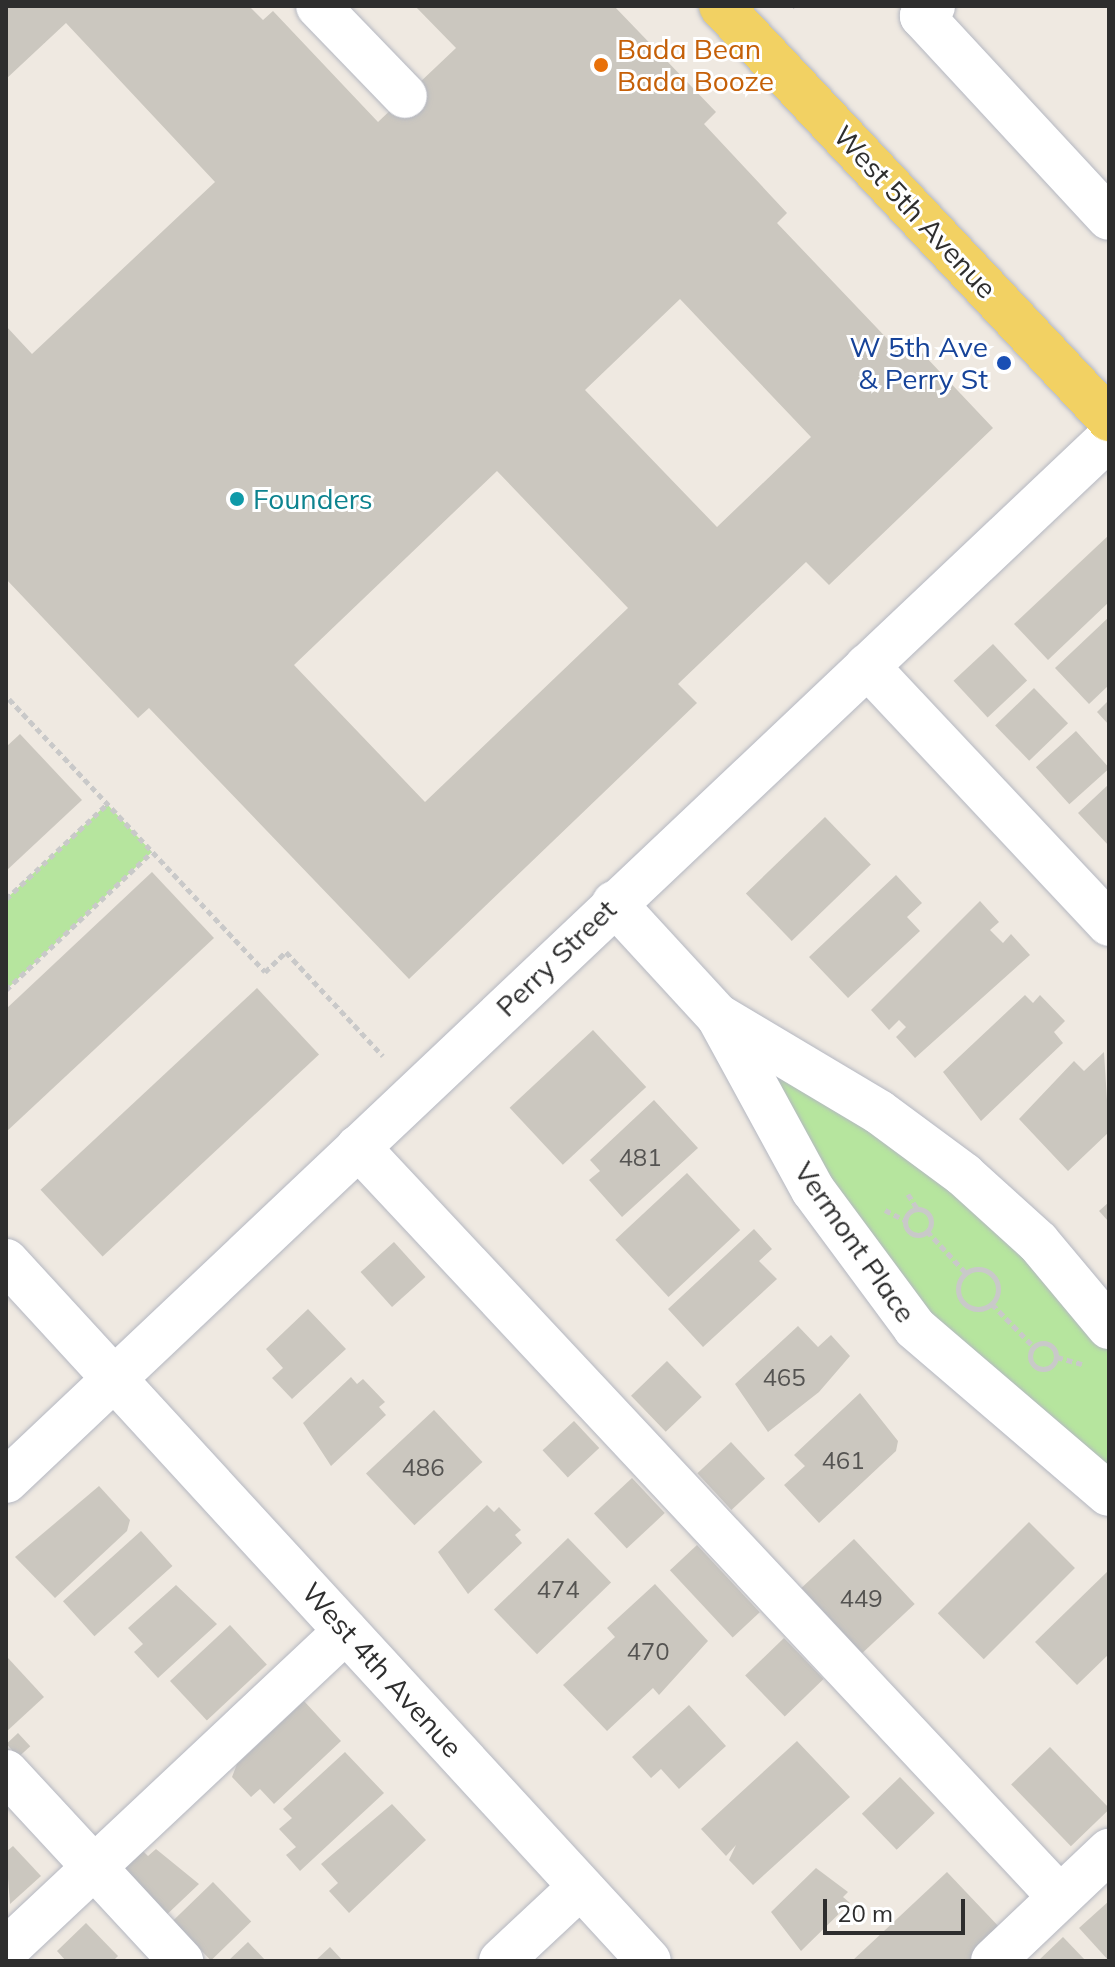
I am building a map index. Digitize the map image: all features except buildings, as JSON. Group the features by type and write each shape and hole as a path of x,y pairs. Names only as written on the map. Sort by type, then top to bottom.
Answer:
{"main road":[{"name":"West 5th Avenue","path":"721,6 1109,419"}],"street":[{"path":"318,6 405,96"},
{"path":"933,6 922,16 1109,218"},
{"name":"Perry Street","path":"6,1481 1109,438"},
{"path":"867,666 1109,924"},
{"name":"Vermont Place","path":"614,903 718,1016 813,1190 877,1282 978,1388 1109,1494"},
{"name":"Vermont Place","path":"718,1016 879,1112 964,1175 1038,1242 1109,1327"},
{"path":"358,1147 1059,1896"},
{"name":"West 4th Avenue","path":"6,1261 649,1961"},
{"path":"6,1950 346,1631"},
{"path":"6,1772 181,1961"},
{"path":"993,1961 1109,1851"},
{"path":"501,1961 580,1887"}],"path":[{"path":"9,699 265,972 286,952 383,1056"},
{"path":"6,899 107,804"},
{"path":"6,990 152,852"},
{"path":"927,1231 912,1234 910,1212 926,1212 927,1231 966,1273"},
{"path":"986,1269 995,1276 992,1304 982,1310 962,1302 959,1282 966,1273 986,1269"},
{"path":"992,1304 1034,1347 1055,1351 1052,1366 1031,1362 1034,1347"}],"green space":[{"path":"107,804 152,852 6,990 6,899"},
{"path":"718,1016 879,1112 1109,1327 1109,1494 978,1388"}],"place":[{"name":"Bada Bean Bada Booze","path":"601,65"},
{"name":"W 5th Ave & Perry St","path":"1004,363"},
{"name":"Founders","path":"237,499"}]}
